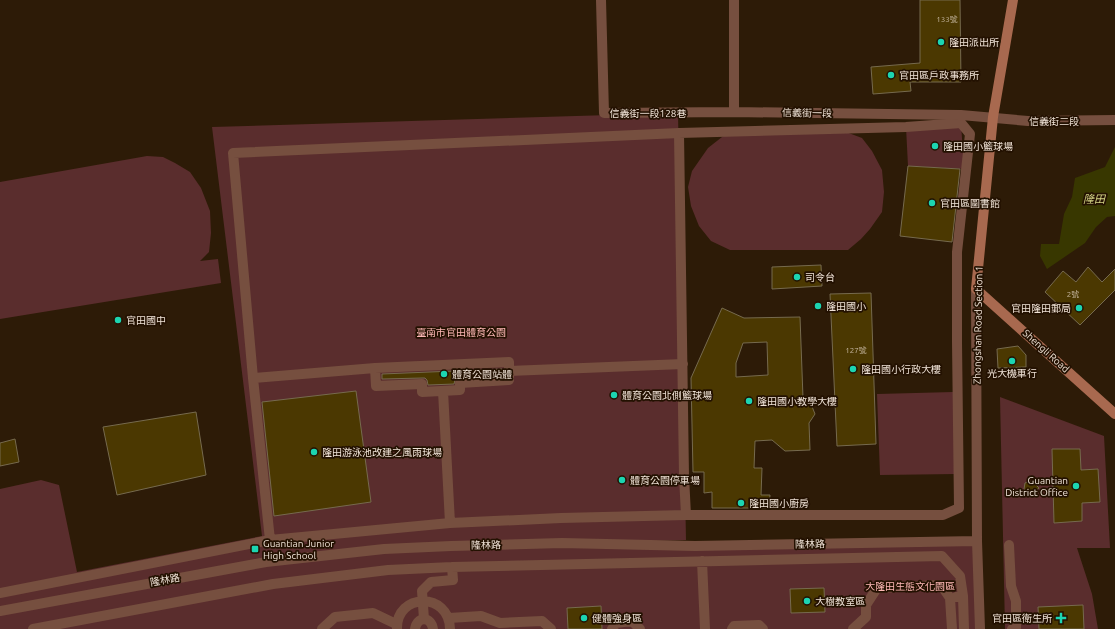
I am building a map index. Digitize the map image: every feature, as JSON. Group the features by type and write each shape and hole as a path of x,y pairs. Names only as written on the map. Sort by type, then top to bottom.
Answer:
{"main road":[{"name":"Zhongshan Road Section 1","path":"976,289 993,117 1013,0"},
{"name":"Shengli Road","path":"976,289 1115,414"}],"street":[{"name":"信義街一段128巷","path":"602,0 604,113 734,112"},
{"path":"734,0 734,112"},
{"name":"信義街一段","path":"734,112 961,115 993,117"},
{"name":"信義街二段","path":"993,117 1028,121 1115,120"},
{"path":"0,593 270,540 450,523 561,518 686,515 943,515 959,508 956,342 957,252 970,134 961,123 906,127 679,133 233,153 253,378 270,540"},
{"path":"679,133 684,476 686,515"},
{"name":"Zhongshan Road Section 1","path":"976,289 980,629"},
{"path":"253,378 375,368 509,362 510,380 460,383 460,390 422,392 422,384 376,386 375,368"},
{"path":"509,371 683,364"},
{"path":"443,391 450,523"},
{"name":"隆林路","path":"0,611 52,600 266,562 384,549 562,543 695,546 978,541"},
{"path":"1009,545 1011,586 1016,601 1016,627 1012,629"},
{"path":"34,629 273,584 388,570 452,567 942,556 960,576 963,596 964,629"},
{"path":"702,561 704,629"},
{"path":"424,620 422,591 431,582 453,580 452,567"},
{"path":"853,629 866,617 866,605 877,588 941,585 950,598 952,629"},
{"path":"950,598 963,596"},
{"path":"322,629 335,617 373,613 396,627 399,616 404,608 412,603 429,601 438,605 445,611 449,618 450,629"},
{"path":"449,618 481,616 500,623 518,625 542,621 552,629"},
{"path":"415,629 417,622 424,620 428,620 432,624 433,629"},
{"path":"612,629 616,623 632,621 640,629"},
{"path":"732,629 734,626 760,625 763,629"}],"green space":[{"name":"臺南市官田體育公園","path":"678,113 686,540 451,546 977,541 980,629 0,629 0,489 41,480 59,485 77,572 262,536 212,127"},
{"name":"隆田國小籃球場","path":"961,123 964,169 908,166 906,127"},
{"path":"733,132 846,132 862,138 872,151 882,170 884,192 882,212 870,229 848,250 730,250 711,241 699,226 691,206 688,187 692,171 708,148 722,137"},
{"path":"147,156 163,157 175,163 190,172 201,188 210,211 211,233 209,252 200,261 218,259 221,283 0,319 0,182"},
{"path":"953,392 956,474 880,475 877,394"},
{"path":"1000,397 1104,436 1110,548 1077,548 1092,594 1098,629 1005,629"}],"water":[{"name":"隆田","path":"1115,147 1115,216 1107,217 1096,227 1085,243 1047,269 1040,256 1041,244 1059,244 1064,214 1072,197 1075,178 1105,167"}],"building":[{"name":"隆田派出所","path":"920,0 960,0 961,82 910,82 911,91 873,94 871,67 920,63"},
{"name":"官田區圖書館","path":"908,166 960,169 952,242 900,236"},
{"name":"司令台","path":"821,265 822,286 772,289 772,267"},
{"name":"官田隆田郵局","path":"1088,267 1102,282 1115,269 1115,290 1080,325 1045,292 1063,271 1076,282"},
{"name":"隆田國小行政大樓","path":"871,293 876,444 837,446 830,294"},
{"name":"隆田國小教學大樓","path":"722,308 744,318 800,317 803,398 811,404 815,414 809,423 810,450 785,451 772,440 755,441 754,468 762,468 761,495 770,495 769,508 712,508 712,492 704,493 704,472 693,472 691,378","holes":["767,342 768,375 736,377 736,363 743,343"]},
{"name":"光大機車行","path":"1018,346 1026,355 1026,367 998,368 997,349"},
{"path":"502,369 502,374 459,377 455,380 454,384 428,385 425,378 382,379 382,374"},
{"name":"隆田游泳池改建之風雨球場","path":"356,391 371,502 274,516 262,402"},
{"path":"196,412 206,475 117,495 103,427"},
{"path":"15,439 19,462 0,466 0,443"},
{"name":"Guantian District Office","path":"1052,449 1080,449 1081,470 1098,469 1100,502 1082,503 1082,521 1054,523"},
{"path":"1030,481 1039,488 1032,494 1028,493 1024,489 1025,483"},
{"name":"大樹教室區","path":"824,588 825,612 791,613 790,589"},
{"name":"官田區衛生所","path":"1083,605 1084,629 1039,629 1038,607"},
{"name":"健體強身區","path":"601,606 602,629 568,629 567,608"}],"place":[{"name":"隆田派出所","path":"941,42"},
{"name":"官田區戶政事務所","path":"891,75"},
{"name":"隆田國小籃球場","path":"935,146"},
{"name":"官田區圖書館","path":"932,203"},
{"name":"司令台","path":"797,277"},
{"name":"隆田國小","path":"818,306"},
{"name":"官田隆田郵局","path":"1079,308"},
{"name":"官田國中","path":"118,320"},
{"name":"光大機車行","path":"1012,361"},
{"name":"隆田國小行政大樓","path":"853,369"},
{"name":"體育公園站體","path":"444,374"},
{"name":"體育公園北側籃球場","path":"614,395"},
{"name":"隆田國小教學大樓","path":"749,401"},
{"name":"隆田游泳池改建之風雨球場","path":"314,452"},
{"name":"體育公園停車場","path":"622,480"},
{"name":"Guantian District Office","path":"1076,486"},
{"name":"隆田國小廚房","path":"741,503"},
{"name":"Guantian Junior High School","path":"255,549"},
{"name":"大樹教室區","path":"807,601"},
{"name":"健體強身區","path":"584,618"},
{"name":"官田區衛生所","path":"1061,618"}],"park label":[{"name":"大隆田生態文化園區","path":"910,586"}]}
